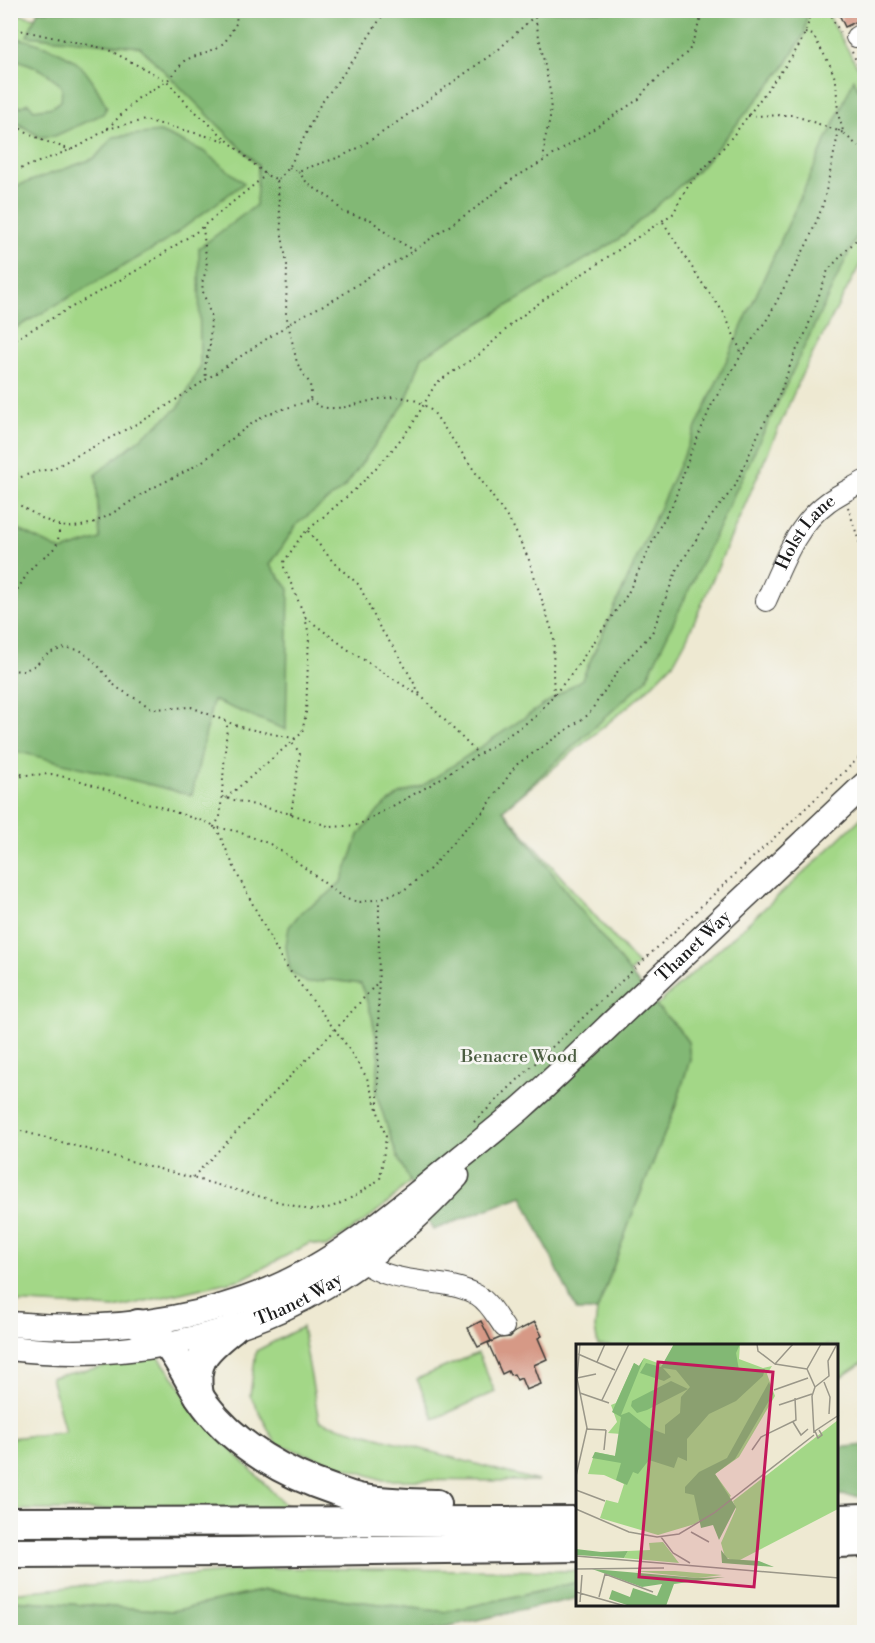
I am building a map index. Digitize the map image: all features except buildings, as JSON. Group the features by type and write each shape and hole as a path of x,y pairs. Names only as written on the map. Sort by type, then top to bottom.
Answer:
{"highway":[{"path":"138,1324 159,1334 167,1343 199,1396 220,1423 271,1463 310,1482 363,1499 444,1505 576,1508"},
{"path":"199,1396 197,1375 202,1355 233,1328"},
{"path":"839,1519 864,1518"},
{"path":"10,1522 576,1521"},
{"path":"839,1543 864,1542"},
{"path":"10,1553 576,1547"},
{"path":"10,1571 237,1552"}],"main road":[{"name":"Thanet Way","path":"10,1348 80,1352 167,1343 233,1328 311,1295 363,1262 387,1244 432,1203 520,1109 864,785"},
{"name":"Thanet Way","path":"10,1324 66,1328 138,1324 227,1305 271,1288 316,1266 386,1219 520,1109"}],"street":[{"name":"Holst Lane","path":"766,601 797,535 810,517 827,502 864,481"},
{"path":"363,1262 381,1273 441,1286 453,1285 478,1295 489,1305 504,1327"}],"path":[{"path":"10,173 80,146 107,129 137,99 167,81 185,60 215,49 225,42 237,22 235,10"},
{"path":"277,180 289,168 320,105 355,58 386,10"},
{"path":"298,171 340,157 389,128 499,49 541,10"},
{"path":"10,482 52,469 153,415 288,325 339,297 377,271 398,261 474,209 514,177 557,153 639,99 689,51 704,10"},
{"path":"743,10 746,14 756,15 762,10"},
{"path":"224,797 302,733 307,702 309,635 305,617 290,583 284,562 302,535 358,487 388,455 412,425 436,382 480,354 514,322 543,300 674,213 692,179 717,154 790,59 810,20 808,10"},
{"path":"536,17 551,96 544,159"},
{"path":"10,28 106,49 167,81 188,105 228,142 266,175 277,180"},
{"path":"805,33 813,35 830,65 836,81 838,114 844,134"},
{"path":"748,116 793,115 839,130 864,151"},
{"path":"107,129 145,120 228,142"},
{"path":"10,123 42,140 71,150"},
{"path":"224,797 331,827 358,825 418,792 535,717 570,676 627,595 660,526 674,504 690,455 712,404 742,354 768,318 808,242 822,205 839,130"},
{"path":"289,168 298,171 308,184 330,198 343,212 371,220 391,237 414,250"},
{"path":"10,342 141,268 203,227 266,175"},
{"path":"10,500 54,524 69,527 104,518 148,491 184,474 262,418 281,408 309,400 310,384 297,363 286,314 287,265 277,180"},
{"path":"214,827 236,831 270,844 297,861 345,899 361,902 379,899 404,890 430,869 461,833 484,811 516,765 588,715 622,664 652,633 677,569 710,518 735,486 776,404 794,355 806,332 828,270 858,238 864,216"},
{"path":"663,222 724,313 742,354"},
{"path":"203,227 207,267 202,283 211,316 210,345 205,366 206,381"},
{"path":"309,400 323,408 340,408 390,397 411,399 423,403 434,413 513,526 529,560 554,637 554,695"},
{"path":"844,492 864,557"},
{"path":"10,599 31,569 52,553 57,545 59,525"},
{"path":"308,531 334,563 359,585 380,628 423,698"},
{"path":"305,617 350,651 423,698 478,754"},
{"path":"10,670 23,671 36,664 48,653 65,648 80,650 116,687 153,709 191,707 256,732 297,739"},
{"path":"214,827 220,817 224,797 227,726 225,720"},
{"path":"291,814 300,753 292,743"},
{"path":"471,1125 634,968 864,753"},
{"path":"10,769 25,775"},
{"path":"10,781 25,775 51,774 78,780 211,824 218,831 238,876 283,962 335,1030 367,1078 386,1137 380,1179 334,1208 309,1210 10,1128"},
{"path":"378,1113 379,899"},
{"path":"193,1177 335,1030 379,981"}],"green space":[{"path":"38,10 829,11 831,20 864,78 864,257 803,372 686,640 674,662 644,693 503,810 638,965 500,1093 389,1202 326,1247 310,1243 242,1279 115,1308 11,1302 10,12 35,18"},
{"path":"38,11 807,11 805,33 783,69 702,166 618,240 422,357 405,403 345,487 298,523 270,565 289,589 286,730 213,700 192,795 11,750 11,526 62,551 100,539 96,474 178,408 200,367 199,248 256,205 258,165 140,47 27,36"},
{"path":"11,37 46,46 77,63 90,77 107,107 103,114 55,136 40,137 11,119 11,89 16,104 20,107 28,103 34,110 52,107 61,101 62,88 58,82 40,69 13,59 11,61"},
{"name":"Benacre Wood","path":"854,79 864,102 864,221 646,680 503,810 656,1006 688,1042 690,1059 676,1105 597,1311 577,1311 522,1196 433,1230 396,1153 376,1093 379,1053 372,1017 361,984 331,980 307,983 290,971 286,946 289,927 301,912 326,896 342,881 359,835 380,809 400,794 422,786 582,679"},
{"path":"160,132 203,151 244,183 160,245 11,331 11,188 95,158 113,137"},
{"path":"864,815 864,1362 839,1378 839,1344 598,1344 595,1328 597,1311 676,1105 690,1059 688,1042 656,1006 808,869"},
{"path":"302,1327 319,1421 538,1481 383,1480 276,1444 250,1395 256,1351"},
{"path":"478,1353 495,1392 434,1419 417,1379"},
{"path":"158,1356 209,1426 289,1509 11,1510 11,1438 65,1432 51,1377"},
{"path":"864,1445 864,1497 839,1495 839,1448"},
{"path":"264,1568 576,1571 576,1582 446,1612 265,1590 173,1611 11,1600 10,1593"},
{"path":"576,1582 576,1598 422,1632 11,1632 11,1600 173,1611 265,1590 446,1612"}]}
